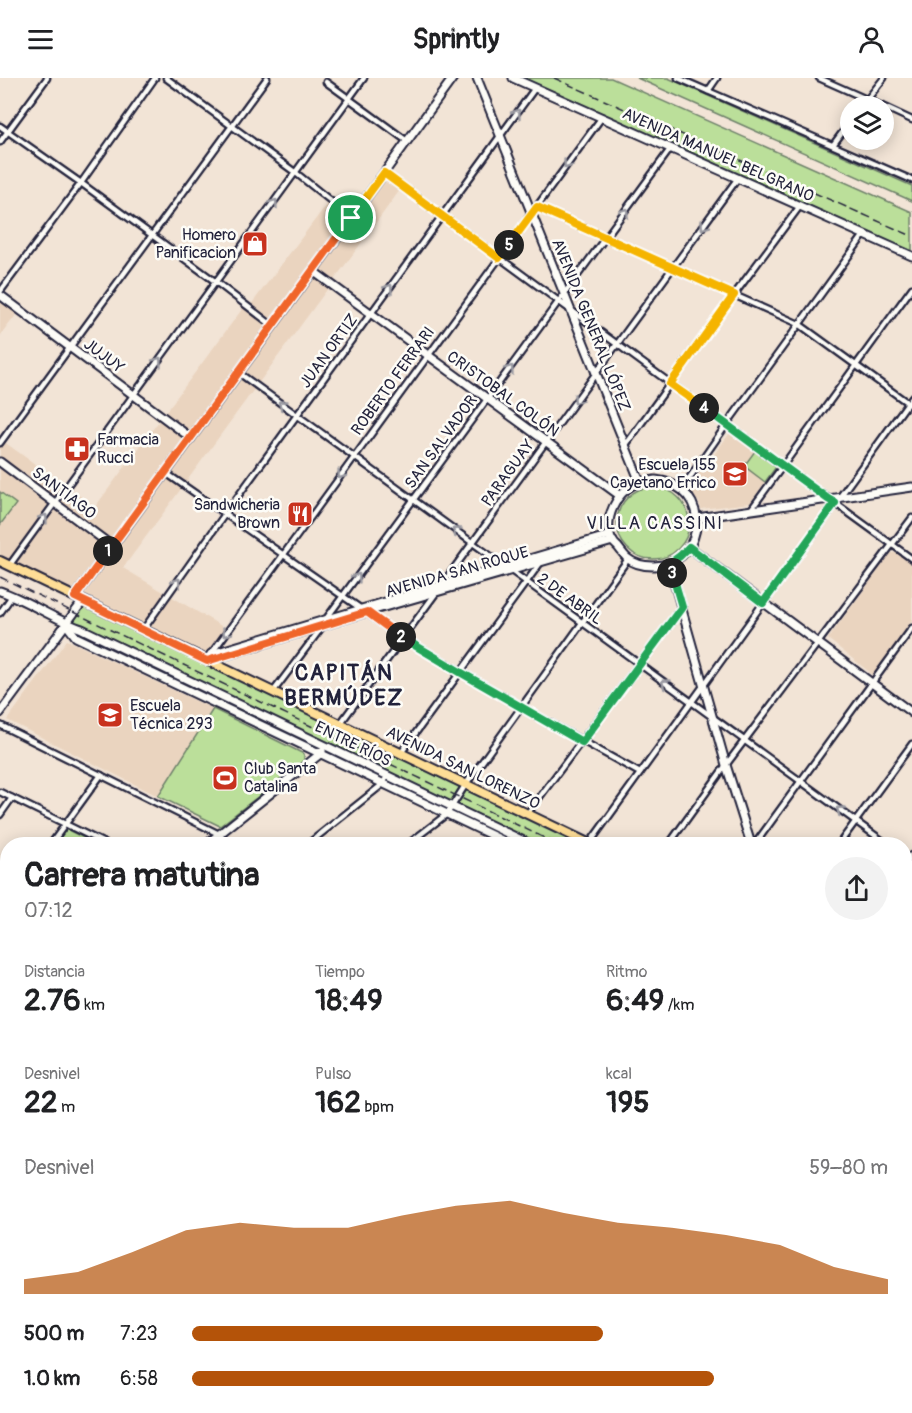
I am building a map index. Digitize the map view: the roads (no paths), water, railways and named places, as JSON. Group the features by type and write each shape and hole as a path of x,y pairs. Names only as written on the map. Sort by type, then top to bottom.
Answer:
{"main road":[{"name":"AVENIDA SAN LORENZO","path":"0,561 143,630 209,657 273,692 573,837"}],"street":[{"path":"0,142 47,78"},
{"path":"0,293 155,78"},
{"path":"166,78 296,173 351,218"},
{"path":"0,443 267,78"},
{"path":"9,566 364,78"},
{"path":"0,713 66,624 112,546 314,272 453,78"},
{"name":"AVENIDA GENERAL LÓPEZ","path":"477,78 534,210 571,311 640,482"},
{"name":"AVENIDA MANUEL BELGRANO","path":"513,78 912,256"},
{"path":"678,78 912,180"},
{"path":"708,91 717,78"},
{"path":"819,78 858,96"},
{"path":"870,96 884,78"},
{"path":"326,82 407,141"},
{"name":"JUAN ORTIZ","path":"143,630 535,88"},
{"path":"894,112 912,120"},
{"name":"ROBERTO FERRARI","path":"209,657 602,117"},
{"path":"0,126 81,183 273,326"},
{"path":"833,145 840,136"},
{"name":"SAN SALVADOR","path":"273,692 671,148"},
{"path":"384,173 912,559"},
{"name":"PARAGUAY","path":"340,724 738,178"},
{"path":"625,446 800,206"},
{"path":"534,210 605,238 799,324 910,404"},
{"path":"681,490 864,235"},
{"name":"CRISTOBAL COLÓN","path":"314,272 619,495"},
{"path":"750,511 912,288"},
{"name":"JUJUY","path":"0,293 191,438"},
{"name":"2 DE ABRIL","path":"239,373 878,837"},
{"path":"590,837 640,773 834,500 910,404 912,397"},
{"name":"SANTIAGO","path":"0,462 112,546"},
{"path":"166,473 403,638 640,773"},
{"path":"656,480 670,483 681,490 692,503 697,518 697,528 689,547 669,564 644,566 628,559 611,538 609,524 619,495 640,482 656,480"},
{"path":"697,518 912,487"},
{"path":"674,837 912,518"},
{"name":"AVENIDA SAN ROQUE","path":"364,610 436,593 547,553 611,538"},
{"name":"AVENIDA SAN ROQUE","path":"209,657 442,585 542,561 611,538"},
{"path":"689,547 912,713"},
{"path":"401,753 547,553"},
{"path":"417,837 447,814 466,784 628,559"},
{"path":"669,564 726,765 751,837"},
{"name":"ENTRE RÍOS","path":"0,591 13,595 66,624 82,629 160,666 514,837"},
{"path":"0,613 13,595"},
{"path":"527,814 682,607"},
{"name":"ENTRE RÍOS","path":"66,624 75,637 495,837"},
{"path":"758,837 912,628"},
{"path":"155,675 160,666"},
{"path":"222,707 226,698"},
{"path":"0,725 222,837"},
{"path":"844,837 912,744"},
{"path":"215,837 320,754 325,746"},
{"path":"56,837 101,775"},
{"path":"317,837 383,784 387,776"},
{"path":"0,792 92,837"},
{"path":"0,814 12,798"}],"railway":[{"path":"554,78 912,236"},
{"path":"0,577 542,837"}],"place":[{"name":"Homero Panificacion","path":"255,244"},
{"name":"Farmacia Rucci","path":"77,449"},
{"name":"Escuela 155 Cayetano Errico","path":"735,474"},
{"name":"Sandwicheria Brown","path":"300,514"},
{"name":"Escuela Técnica 293","path":"110,715"},
{"name":"Club Santa Catalina","path":"225,778"}],"district":[{"name":"VILLA CASSINI","path":"655,523"},
{"name":"CAPITÁN BERMÚDEZ","path":"344,686"}]}
